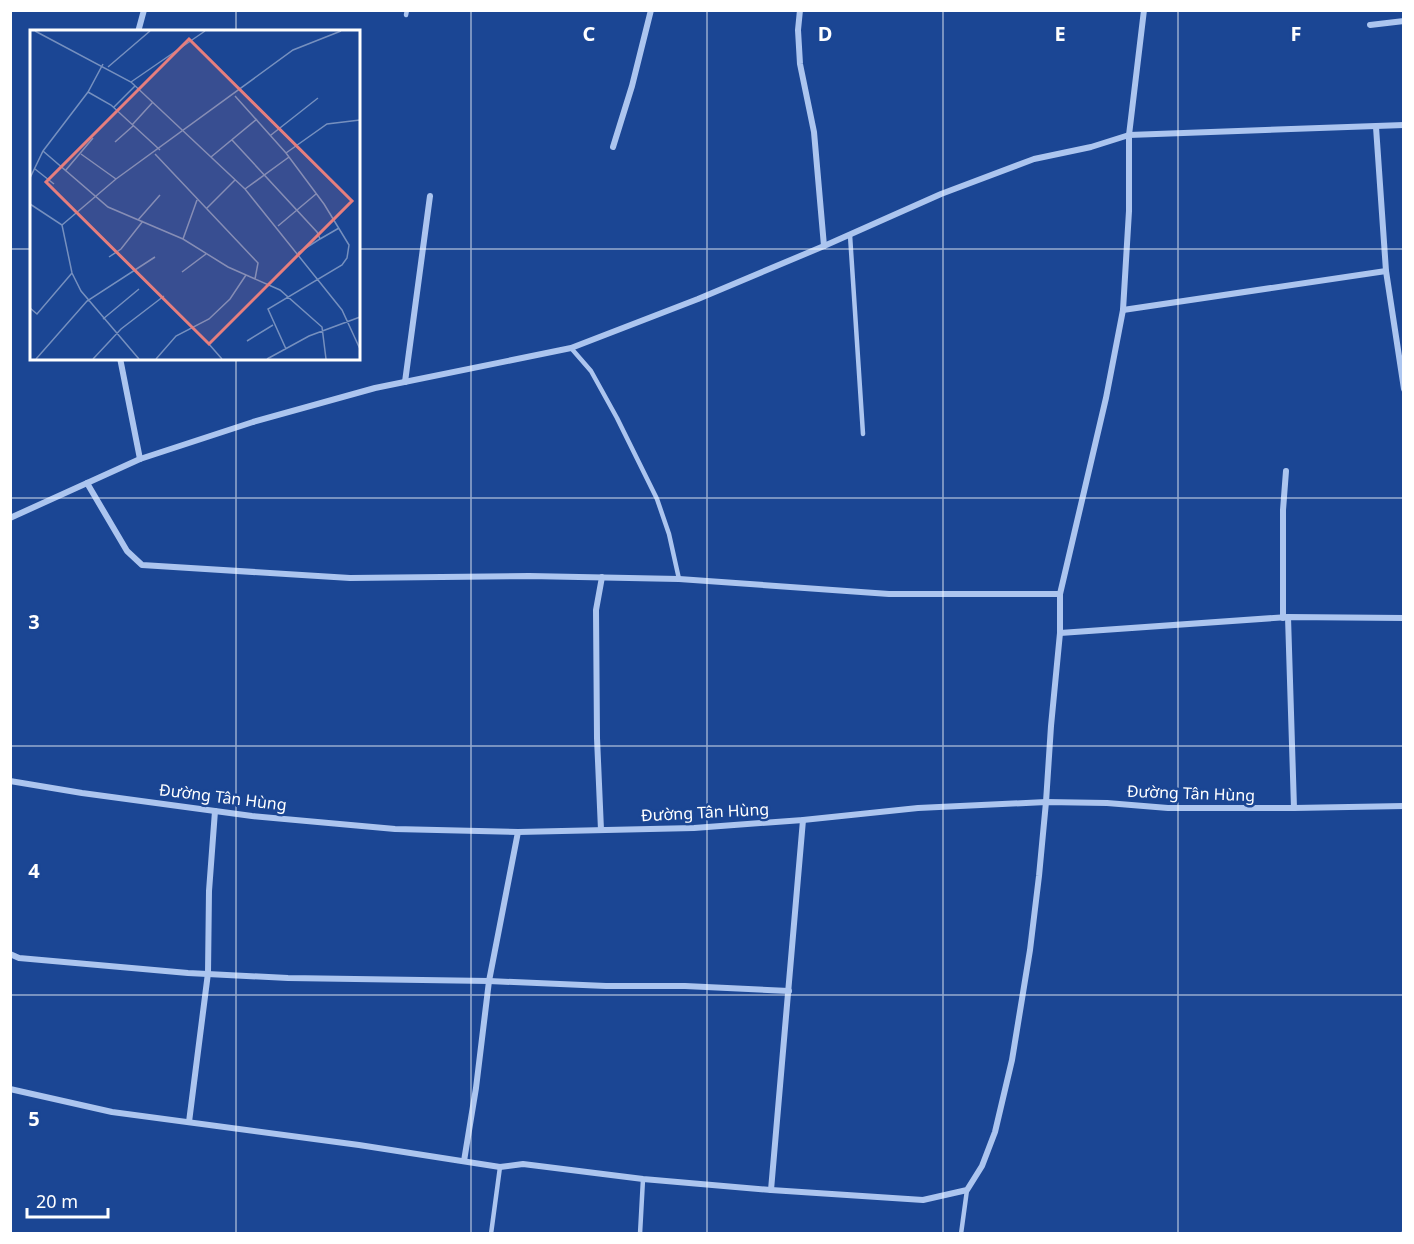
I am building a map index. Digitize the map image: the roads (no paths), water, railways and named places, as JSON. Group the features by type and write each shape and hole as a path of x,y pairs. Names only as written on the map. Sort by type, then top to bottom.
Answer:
{"street":[{"path":"139,30 144,10"},
{"path":"613,147 632,86 651,10"},
{"path":"800,10 798,30 800,64 814,132 824,246"},
{"path":"10,1089 112,1112 347,1143 500,1167 523,1164 643,1179 923,1200 967,1190 982,1166 995,1131 1012,1060 1030,951 1046,801 1060,633 1060,594 1106,398 1123,310 1129,211 1129,135 1144,10"},
{"path":"1370,25 1404,21"},
{"path":"10,518 140,459 253,422 351,394 571,348 698,299 941,194 1034,159 1091,147 1129,135 1404,125"},
{"path":"1376,127 1386,271 1404,388"},
{"path":"405,382 430,196"},
{"path":"1123,310 1386,271"},
{"path":"120,360 140,459"},
{"path":"1286,471 1282,510 1294,808"},
{"path":"87,483 127,551 142,565 350,578 602,577 679,579 889,594 1060,594"},
{"path":"601,830 597,738 596,610 602,577"},
{"path":"1060,633 1285,618 1404,618"},
{"name":"Đường Tân Hùng","path":"11,781 252,816 395,829 518,832 694,828 918,808 1046,801 1168,808 1404,806"},
{"path":"189,1122 208,974 209,891 215,811"},
{"path":"771,1190 803,820"},
{"path":"464,1161 476,1088 489,981 518,832"},
{"path":"10,954 19,958 208,974 288,978 686,986 789,991"}],"lane":[{"path":"850,235 863,434"},
{"path":"571,348 591,371 653,489 669,534 679,579"},
{"path":"491,1233 500,1167"},
{"path":"640,1233 643,1179"},
{"path":"961,1233 967,1190"}]}
